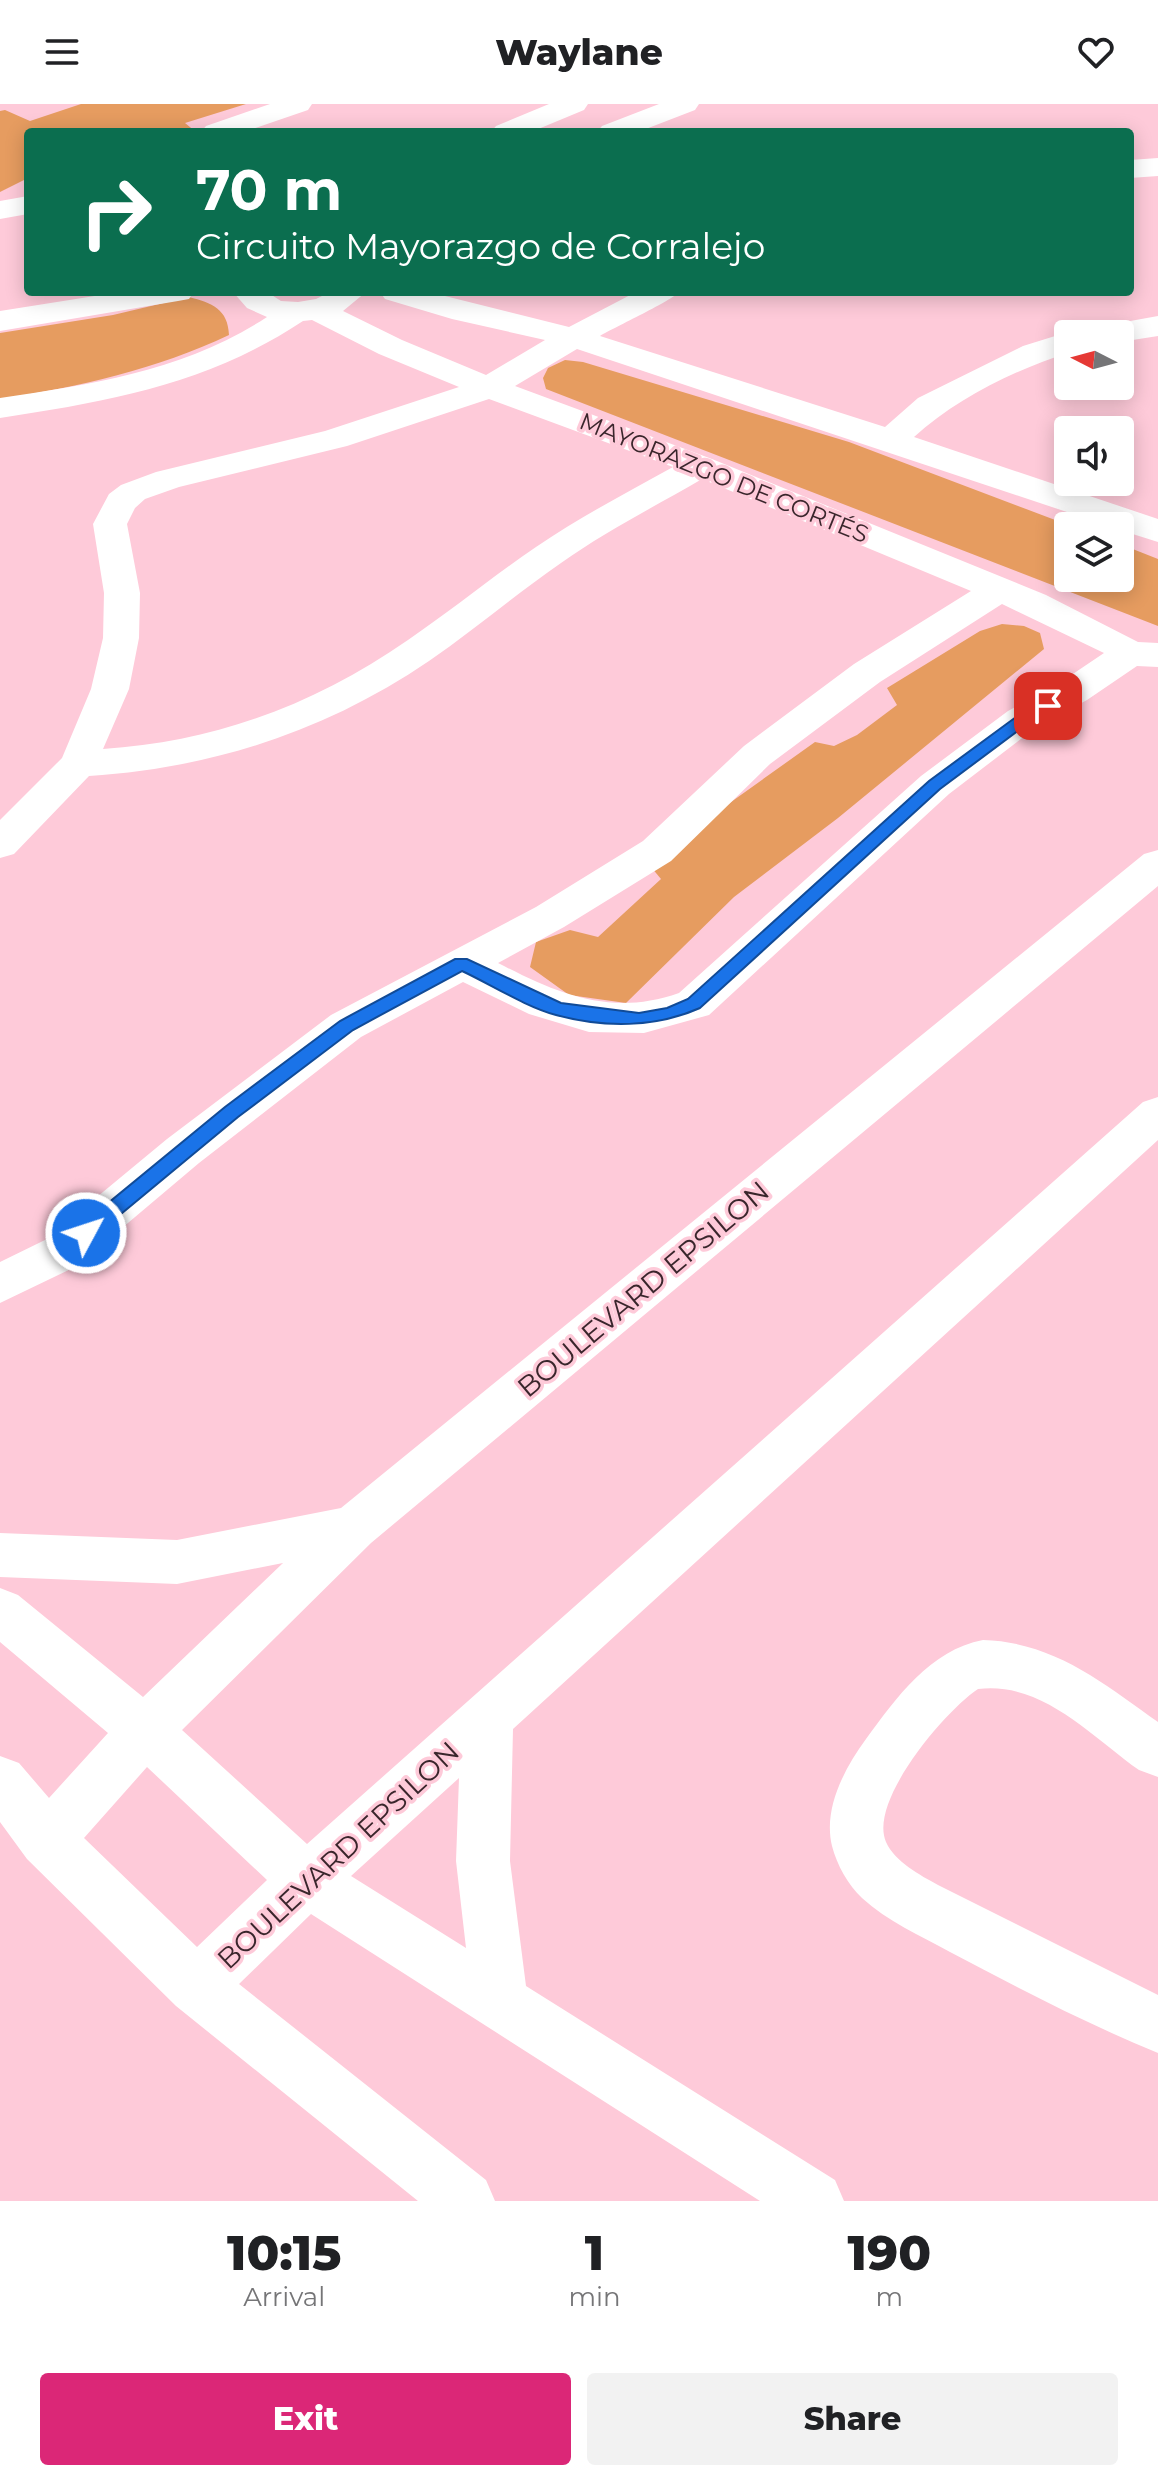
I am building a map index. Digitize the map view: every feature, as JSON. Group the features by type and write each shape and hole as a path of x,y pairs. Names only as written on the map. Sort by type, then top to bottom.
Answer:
{"street":[{"path":"228,128 298,104"},
{"path":"516,128 574,104"},
{"path":"622,128 685,104"},
{"path":"1134,169 1158,167"},
{"path":"0,210 24,206"},
{"name":"MAYORAZGO DE CORTÉS","path":"253,296 262,304 305,310 489,387 700,466 1144,654"},
{"path":"0,408 128,387 174,374 239,349 305,310 336,303 345,296"},
{"path":"409,296 463,312 572,337 891,440 1158,531"},
{"path":"0,844 78,764 110,689 121,638 122,593 110,524 121,502 148,484 346,436 489,387 624,308 653,296"},
{"path":"0,321 126,298"},
{"path":"1134,330 1158,326"},
{"path":"891,440 930,405 1034,353 1054,347"},
{"path":"78,764 131,762 186,754 250,738 317,711 398,664 569,542 700,466"},
{"path":"0,1284 61,1253 183,1151 346,1026 550,917 657,851 757,755 867,673 998,590"},
{"path":"461,963 558,1009 639,1019 670,1014 694,1004 935,785 1021,720 1144,654"},
{"name":"BOULEVARD EPSILON","path":"23,1834 145,1731 354,1527 1158,864"},
{"name":"BOULEVARD EPSILON","path":"196,1986 307,1880 1158,1114"},
{"path":"0,1555 177,1562 354,1527"},
{"path":"0,1611 145,1731 307,1880 814,2201"},
{"path":"1158,1752 1129,1734 1064,1683 1033,1669 981,1663 960,1670 932,1697 872,1771 863,1792 857,1843 869,1866 890,1887 990,1943 1158,2025"},
{"path":"487,1718 483,1861 500,2002"},
{"path":"0,1781 23,1834 196,1986 465,2201"}],"shaded area":[{"path":"81,104 246,104 185,123 191,128 24,128 24,180 0,192 0,111 5,110 30,121"},
{"path":"189,297 217,308 226,319 229,335 146,367 59,389 0,399 0,333 113,315"},
{"path":"565,360 583,362 849,442 1054,520 1054,586 546,389 543,378 548,368"},
{"path":"1134,550 1158,559 1158,626 1070,592 1134,592"},
{"path":"1002,624 1024,626 1040,633 1044,649 838,818 734,897 626,1003 569,995 530,967 536,942 570,930 598,937 661,879 651,867 710,817 815,742 834,746 857,735 897,705 887,688 980,631"}],"route":[{"path":"86,1233 231,1112 346,1026 461,963 558,1009 592,1015 639,1019 670,1014 694,1004 935,785 1021,720 1048,706"}]}
